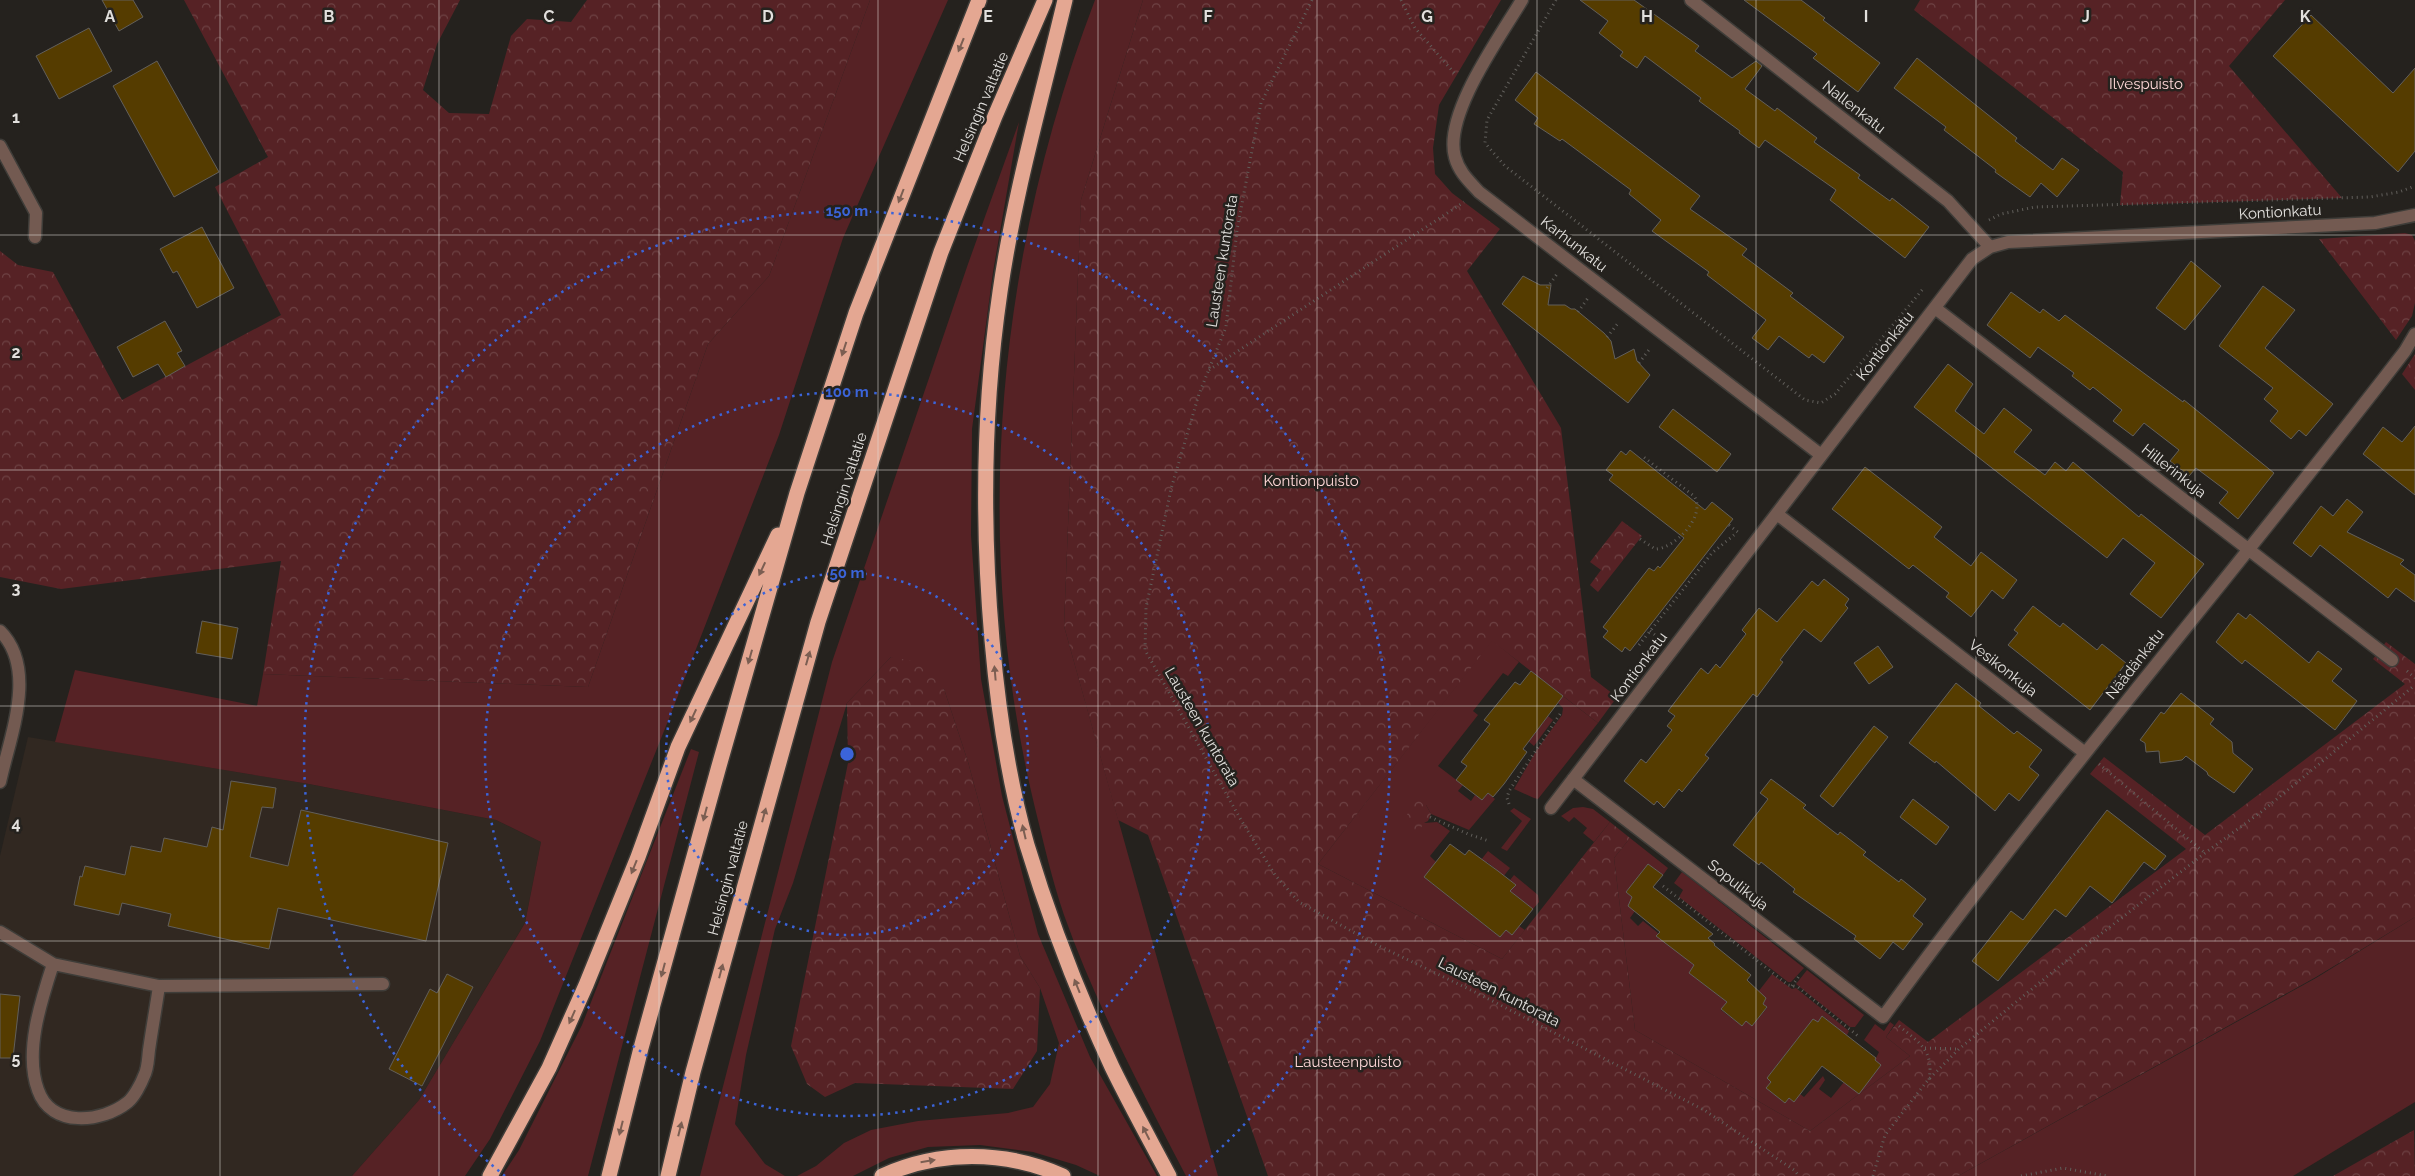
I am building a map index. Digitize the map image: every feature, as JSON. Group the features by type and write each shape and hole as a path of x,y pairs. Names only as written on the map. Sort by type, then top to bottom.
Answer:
{"highway":[{"path":"609,1176 641,1048 797,493 856,313 979,0"},
{"name":"Helsingin valtatie","path":"668,1176 694,1072 818,622 941,252 995,116 1045,0"},
{"path":"1065,0 1014,212 1000,293 988,406 984,505 996,687 1008,760 1027,842 1050,915 1079,990 1113,1068 1169,1176"},
{"path":"490,1176 548,1068 586,985 638,857 678,747 797,493"},
{"path":"882,1176 903,1166 924,1161 977,1156 1027,1162 1063,1176"}],"street":[{"name":"Karhunkatu","path":"1522,0 1458,113 1454,134 1455,157 1464,176 1479,192 1821,454"},
{"name":"Nallenkatu","path":"1691,0 1948,201 1990,247"},
{"path":"0,146 36,213 35,237"},
{"name":"Kontionkatu","path":"1550,808 1972,258 1990,247 2018,241 2375,223 2415,215"},
{"name":"Hillerinkuja","path":"1935,308 2392,660"},
{"name":"Näädänkatu","path":"1884,1016 2085,752 2248,548 2307,478 2405,351 2415,334"},
{"name":"Vesikonkuja","path":"1777,514 2085,752"},
{"path":"0,631 13,647 18,664 19,682 16,708 0,782"},
{"name":"Sopulikuja","path":"1573,779 1884,1016"},
{"path":"0,932 52,964 159,986 383,984"},
{"path":"52,964 37,1012 33,1068 38,1092 50,1110 66,1118 88,1118 110,1113 129,1101 146,1074 159,986"}],"path":[{"name":"Lausteen kuntorata","path":"1312,0 1261,103 1238,230 1226,326 1209,370 1171,489 1146,608 1145,650 1241,820 1275,875 1299,902 1375,944 1475,992 1704,1110 1794,1170 1799,1176"},
{"path":"1401,0 1415,28 1469,91"},
{"path":"1556,0 1487,120 1485,143 1512,172 1805,400 1821,403 1835,394 1924,288"},
{"path":"1974,228 2002,214 2035,207 2370,197 2415,186"},
{"path":"1209,370 1479,192"},
{"path":"1640,538 1655,549 1664,548 1684,532 1695,516 1698,504 1694,496 1641,455"},
{"path":"1639,645 1712,553 1738,532"},
{"path":"1873,1176 1885,1135 1928,1080 1959,1049 2205,853 2261,812 2415,685"},
{"path":"1510,804 1507,798 1509,791 1562,712"},
{"path":"2085,752 2205,853"},
{"path":"1430,817 1489,841"},
{"path":"1662,886 1788,985 1798,987 1858,1036"},
{"path":"1884,1016 1925,1048 1930,1064 1928,1080"},
{"path":"1925,1048 1959,1049"},
{"path":"2021,1176 2063,1168 2107,1176"}],"shaded area":[{"path":"28,737 309,784 496,820 541,842 525,923 419,1100 352,1176 0,1176 0,856"}],"green space":[{"path":"184,0 460,0 437,44 423,90 449,113 489,114 511,36 527,19 571,22 587,0 870,0 769,276 708,344 588,687 263,674 281,561 61,589 0,577 0,251 18,265 53,272 122,400 281,315 215,187 268,157"},
{"path":"870,0 948,0 843,238 779,435 672,711 540,1041 490,1139 465,1176 352,1176 419,1100 525,923 541,842 496,820 309,784 55,742 75,670 257,706 263,674 588,687 708,344 769,276"},
{"path":"1095,0 1143,0 1081,200 1064,626 1218,1176 1186,1176 1105,1015 1064,915 1048,862 1035,808 1015,707 1003,605 1000,502 1004,400 1016,297 1035,196 1062,97"},
{"name":"Kontionpuisto","path":"1143,0 1501,0 1439,105 1433,148 1435,174 1452,193 1500,229 1467,271 1561,428 1591,677 1617,697 1598,723 1492,641 1318,864 1502,959 1610,822 1630,838 1614,858 1635,1030 1810,1131 1910,1056 1886,1037 1899,1020 1928,1042 2186,849 2090,774 2104,757 2205,835 2405,684 2373,659 2386,642 2415,664 2415,917 2316,977 1958,1176 1268,1176 1148,835 1118,820 1064,626 1081,200"},
{"name":"Ilvespuisto","path":"1920,0 2285,0 2229,66 2342,198 2120,205 2123,172 1914,10"},
{"path":"1019,122 993,272 972,429 971,535 981,679 1002,796 1038,934 1090,1057 1157,1176 1100,1176 1076,1165 1033,1152 980,1145 928,1147 889,1158 853,1176 797,1176 816,1166 844,1143 871,1130 918,1121 1008,1113 1033,1107 1050,1084 1059,1043 1040,988 1020,956 968,762 944,689 891,657 847,703 793,883 775,929 746,1055 735,1124 765,1164 785,1176 700,1176 832,662 968,264"},
{"path":"2405,233 2412,235 2415,241 2415,303 2412,316 2396,340 2319,239"},
{"path":"2415,354 2415,390 2402,374"},
{"path":"1622,521 1642,536 1598,592 1590,585 1601,570 1590,562"},
{"path":"1492,640 1519,662 1508,676 1503,673 1473,711 1478,715 1438,766 1463,785 1458,791 1471,801 1475,795 1482,800 1488,793 1495,799 1469,830 1431,814 1426,805 1424,823 1437,822 1450,831 1430,856 1436,862 1424,877 1435,886 1441,879 1448,896 1500,937 1506,930 1512,935 1519,926 1525,930 1502,959 1318,864"},
{"path":"891,657 925,663 944,689 968,762 1020,956 1040,988 1037,1051 1013,1089 855,1083 825,1097 807,1084 791,1046 848,763 847,703"},
{"path":"1563,696 1598,723 1538,799 1534,798 1514,789 1536,751 1562,715 1563,708 1558,703"},
{"path":"1548,716 1553,720 1534,746 1528,741"},
{"path":"691,749 699,752 588,1176 502,1176 519,1150 582,1025"},
{"path":"1416,799 1426,805 1431,814 1428,821 1424,823 1415,837 1400,827"},
{"path":"1514,808 1531,819 1507,851 1501,848 1522,821 1510,811"},
{"path":"1573,808 1593,809 1610,822 1594,842 1583,833 1587,828 1574,817 1569,822 1561,816"},
{"path":"1630,838 1668,868 1663,875 1648,864 1626,892 1632,897 1635,911 1630,918 1638,926 1643,921 1658,933 1657,935 1695,965 1689,973 1727,1002 1721,1010 1742,1026 1746,1021 1752,1026 1767,1008 1763,1004 1766,998 1758,992 1772,974 1792,989 1796,988 1849,1031 1845,1039 1841,1031 1823,1016 1818,1022 1813,1019 1767,1078 1771,1082 1766,1088 1785,1103 1789,1098 1794,1102 1800,1094 1804,1097 1823,1076 1825,1080 1819,1089 1831,1098 1844,1082 1859,1093 1881,1065 1875,1060 1879,1052 1864,1040 1875,1024 1884,1031 1890,1022 1894,1025 1886,1037 1910,1056 1810,1131 1635,1030 1614,858"},
{"path":"1488,851 1510,868 1499,882 1498,871 1487,862 1482,868 1477,865"},
{"path":"1682,872 1804,968 1791,982 1788,982 1679,897 1683,890 1674,883"},
{"path":"1514,875 1538,895 1539,902 1533,909 1510,891 1515,885 1510,880"},
{"path":"2415,917 2415,1102 2293,1176 1958,1176 2316,978"},
{"path":"1807,970 1864,1015 1855,1027 1850,1027 1796,984"},
{"path":"2414,1130 2415,1176 2333,1176"}],"building":[{"path":"102,0 133,0 143,17 119,31"},
{"path":"1580,0 1634,0 1699,46 1695,51 1732,78 1756,61 1762,66 1745,89 1775,111 1777,108 1817,138 1814,142 1860,175 1858,178 1890,201 1892,198 1929,227 1905,258 1830,200 1836,190 1765,140 1759,148 1739,133 1740,131 1699,101 1701,98 1645,56 1637,68 1620,56 1623,52 1599,33 1608,21"},
{"path":"1744,0 1801,0 1825,18 1823,20 1880,63 1858,92 1813,58 1817,54"},
{"path":"2311,15 2393,93 2415,68 2415,151 2398,172 2273,56"},
{"path":"89,28 112,71 59,99 36,56"},
{"path":"1917,58 2017,138 2015,141 2053,170 2062,158 2079,170 2057,197 2041,183 2030,197 1995,172 1996,170 1944,130 1946,127 1894,88"},
{"path":"157,61 219,172 174,197 113,86"},
{"path":"1536,72 1700,196 1690,209 1747,249 1742,255 1793,293 1790,296 1844,337 1824,363 1812,354 1809,358 1779,336 1768,350 1752,338 1766,320 1707,275 1709,272 1652,231 1661,220 1629,194 1631,190 1562,139 1560,141 1534,124 1538,118 1515,100"},
{"path":"202,227 234,288 197,308 177,271 173,273 160,249"},
{"path":"2191,261 2221,286 2185,330 2156,308"},
{"path":"1523,276 1540,285 1551,285 1548,305 1565,305 1575,309 1611,341 1615,359 1634,349 1637,361 1650,375 1628,403 1502,304"},
{"path":"2263,286 2295,310 2265,348 2333,404 2306,436 2299,430 2291,439 2270,421 2278,411 2264,399 2273,388 2219,346"},
{"path":"2011,292 2040,313 2043,309 2059,321 2065,315 2183,402 2184,400 2274,473 2238,519 2219,503 2228,492 2196,468 2189,476 2170,461 2179,450 2144,423 2133,436 2113,421 2122,410 2093,387 2090,390 2072,376 2074,373 2038,347 2030,358 1987,325"},
{"path":"165,321 182,351 177,353 185,366 166,377 158,364 133,377 117,347"},
{"path":"1948,364 1973,384 1955,411 1984,434 2004,408 2032,430 2014,452 2045,475 2055,462 2066,471 2073,462 2139,517 2141,514 2204,564 2161,618 2130,594 2155,563 2123,538 2107,558 1914,407"},
{"path":"1673,409 1731,454 1717,472 1659,427"},
{"path":"2415,426 2415,495 2363,454 2383,427 2402,442"},
{"path":"1630,450 1705,510 1712,502 1733,519 1630,651 1625,647 1622,652 1603,637 1608,631 1603,627 1649,568 1654,571 1658,566 1660,568 1684,538 1609,480 1613,475 1606,470 1621,451 1626,455"},
{"path":"1865,467 1942,527 1934,537 1971,566 1981,552 2017,580 2003,599 1992,590 1971,617 1946,597 1949,593 1913,565 1909,569 1832,509"},
{"path":"2347,499 2363,512 2347,532 2404,560 2400,564 2415,575 2415,602 2396,588 2388,598 2320,545 2311,557 2293,543 2321,506 2333,516"},
{"path":"1824,579 1849,599 1845,605 1848,608 1821,642 1804,629 1780,660 1783,662 1757,697 1753,694 1705,755 1709,758 1682,792 1679,789 1664,808 1657,801 1654,805 1624,781 1641,759 1646,763 1672,730 1667,726 1675,716 1668,711 1701,668 1708,674 1716,664 1720,668 1746,634 1742,630 1759,608 1777,622 1812,581 1818,586"},
{"path":"2033,606 2060,627 2063,623 2097,650 2102,644 2126,663 2090,710 2008,645 2018,633 2014,630"},
{"path":"2238,613 2246,619 2250,614 2309,663 2318,651 2342,669 2332,681 2357,701 2335,730 2245,660 2242,664 2216,642"},
{"path":"202,621 238,628 232,659 196,653"},
{"path":"1878,646 1893,667 1869,684 1854,663"},
{"path":"1531,671 1563,696 1523,749 1527,752 1504,784 1493,797 1488,793 1482,800 1456,780 1467,766 1461,762 1490,724 1484,720 1515,682 1520,685"},
{"path":"1956,683 1981,703 1979,706 2014,734 2017,731 2042,750 2029,767 2039,775 2019,801 2009,793 1995,811 1936,761 1935,763 1909,743"},
{"path":"2181,693 2214,719 2210,724 2232,742 2233,753 2253,769 2234,793 2208,775 2207,772 2186,756 2182,760 2160,763 2159,751 2146,752 2145,743 2140,740 2161,712 2164,714"},
{"path":"1874,726 1888,737 1833,807 1820,796"},
{"path":"1771,779 1806,805 1803,808 1838,835 1840,832 1866,852 1863,855 1899,882 1901,879 1926,899 1913,916 1923,924 1903,950 1893,942 1880,959 1854,939 1856,936 1793,892 1795,889 1761,862 1759,865 1733,845 1768,799 1760,793"},
{"path":"231,781 276,788 273,808 262,807 250,857 288,866 301,810 448,843 426,941 278,908 269,949 168,926 171,914 122,903 119,915 74,905 80,876 82,877 85,866 125,875 131,846 161,852 164,838 207,847 212,827 223,830"},
{"path":"1913,799 1949,827 1936,845 1900,817"},
{"path":"2107,810 2166,856 2155,870 2144,862 2112,903 2090,886 2066,917 2055,909 1998,981 1972,961 2011,911 2023,920"},
{"path":"1450,844 1465,855 1469,850 1516,885 1510,891 1533,909 1512,935 1506,930 1500,937 1424,877"},
{"path":"1648,864 1663,875 1653,887 1713,934 1708,938 1751,975 1747,980 1766,998 1763,1004 1767,1007 1752,1026 1746,1021 1742,1026 1721,1009 1727,1002 1689,973 1694,965 1656,936 1660,932 1628,906 1632,897 1626,892"},
{"path":"447,974 473,987 422,1086 389,1069 430,989 437,993"},
{"path":"0,994 20,996 13,1058 0,1058"},
{"path":"1822,1016 1876,1058 1875,1060 1881,1065 1859,1094 1822,1066 1794,1102 1789,1098 1785,1103 1766,1088 1771,1082 1767,1078 1813,1019 1818,1022"}],"park label":[{"name":"Lausteenpuisto","path":"1348,1062"}]}
